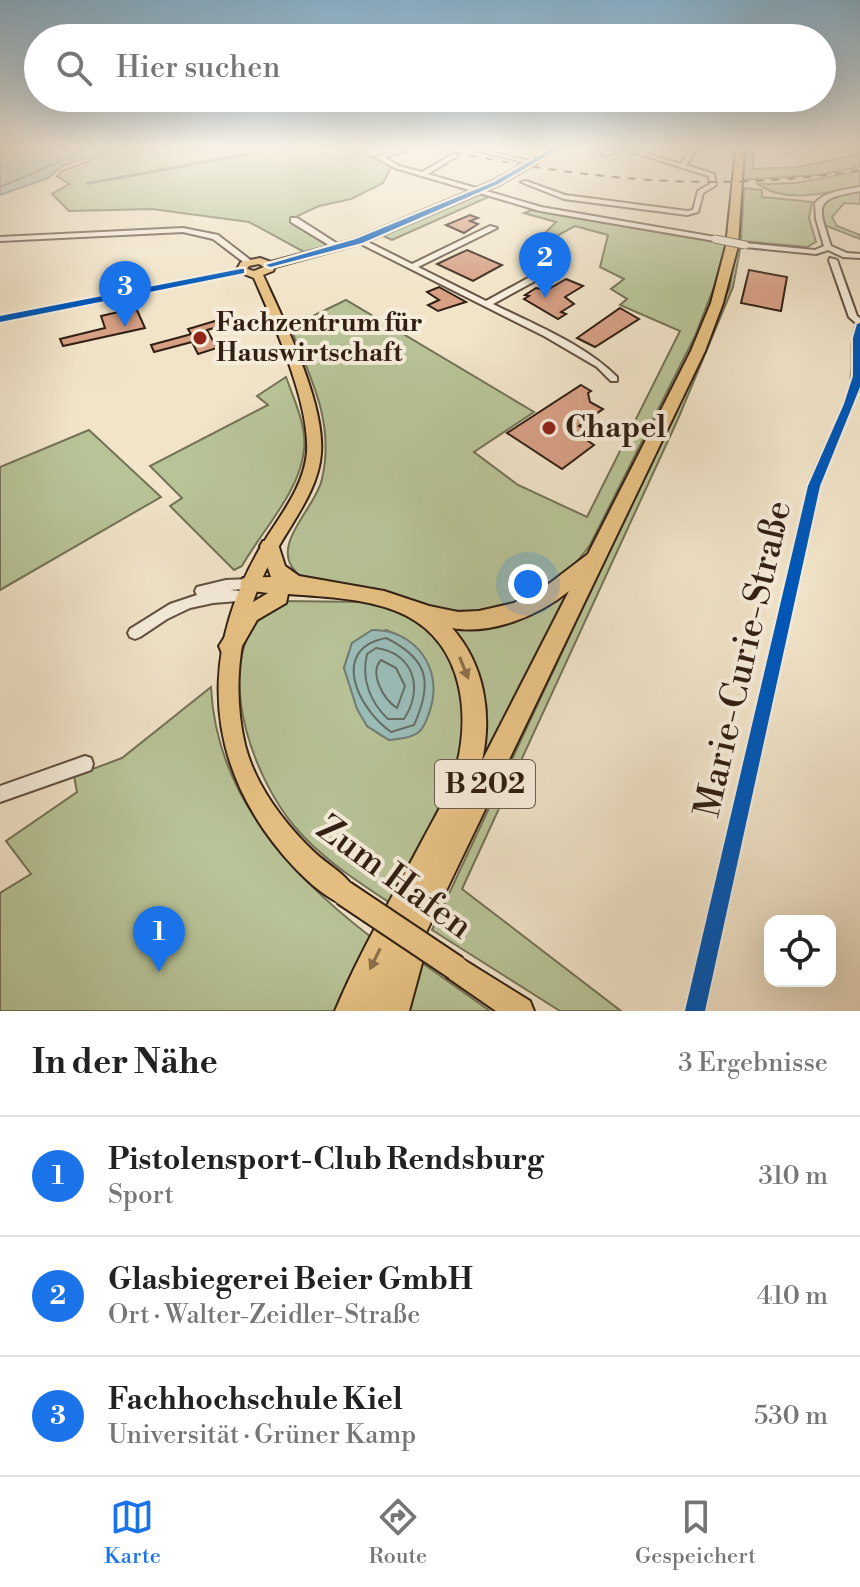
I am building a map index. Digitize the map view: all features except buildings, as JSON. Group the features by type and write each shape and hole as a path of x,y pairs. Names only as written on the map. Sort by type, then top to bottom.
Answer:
{"highway":[{"name":"B 202","path":"372,1011 677,396 717,303 735,227 737,196"},
{"path":"248,590 315,590 383,598 433,617 463,621 491,619 527,608 571,580 616,522"},
{"path":"270,546 272,563 279,576 315,590"},
{"path":"248,590 279,597"},
{"path":"230,646 250,614 279,597 315,590"},
{"path":"351,1011 463,787 474,749 475,708 466,669 450,642 415,609"},
{"path":"393,1011 423,907"}],"main road":[{"path":"245,266 260,261 270,265 340,248 466,196"},
{"path":"245,266 258,275 267,272 270,265"},
{"name":"Zum Hafen","path":"258,275 312,422 314,451 310,475 248,590 230,646 227,694 232,736 250,787 274,828 291,849 344,893 520,1011"}],"street":[{"path":"501,196 556,213 745,245 816,252 833,260 845,259 846,255"},
{"path":"563,196 691,213 696,211 699,196"},
{"path":"595,202 598,196"},
{"path":"824,196 819,201 816,218 828,247 846,255 860,256"},
{"path":"294,220 340,248"},
{"path":"412,267 493,228"},
{"path":"0,239 183,230 215,237 245,266"},
{"path":"359,241 488,303 593,361 614,379"},
{"path":"816,252 828,247"},
{"name":"Marie-Curie-Straße","path":"695,1011 814,486 859,373 860,324 853,317 833,260"},
{"path":"0,319 245,266"},
{"path":"488,303 537,277 545,267"},
{"path":"135,633 162,614 192,599 248,590"},
{"path":"0,794 85,764"}],"green space":[{"path":"54,196 357,196 319,206 291,219 331,246 304,252 249,222 152,209 69,211"},
{"path":"475,196 491,196 392,240 383,236"},
{"path":"744,196 812,202 809,218 816,242 807,247 741,241"},
{"path":"860,196 860,204 844,203 832,217 837,226 860,235 860,239 824,225 820,214 825,198"},
{"path":"532,210 726,243 714,287 695,336 590,545 560,578 527,599 491,609 454,611 416,606 297,578 282,570 287,567 296,572 289,561 291,538 318,490 325,458 319,401 290,327 346,300 534,412 474,452 518,485 587,517 680,331 620,305 627,299 611,289 624,279 600,267 608,235 575,226 555,237 545,233 556,222 524,213"},
{"path":"736,245 740,246 740,250 733,287 678,419 462,889 621,1011 560,1011 432,930 706,345 730,286"},
{"path":"286,377 304,432 301,466 279,510 242,566 234,570 170,506 182,498 150,466 268,405 257,396"},
{"path":"89,430 161,497 0,590 0,467"},
{"path":"575,582 462,806 477,759 443,621 463,625"},
{"path":"281,601 369,602 411,615 448,647 467,699 457,778 390,903 339,868 304,838 280,807 256,759 241,704 239,678 242,653 254,625","holes":["386,630 400,636 427,662 433,685 432,699 429,713 389,740 367,726 344,668 352,643"]},
{"path":"211,687 216,726 227,763 242,797 262,829 313,887 371,937 337,1011 0,1011 0,893 31,874 6,841 77,792 74,776 122,758"},
{"path":"418,960 490,1011 398,1011"}],"water":[{"path":"372,630 401,636 413,644 429,666 433,680 430,710 423,727 412,736 389,740 367,726 357,709 344,668 352,643"}],"cycle path":[{"path":"270,265 359,241 465,196"},
{"path":"0,319 241,271"},
{"path":"695,1011 814,486 858,376 860,326"}],"place":[{"name":"Glasbiegerei Beier GmbH","path":"545,298"},
{"name":"Fachhochschule Kiel","path":"125,327"},
{"name":"Fachzentrum für Hauswirtschaft","path":"200,338"},
{"name":"Chapel","path":"549,428"},
{"name":"Pistolensport-Club Rendsburg","path":"159,972"}]}
